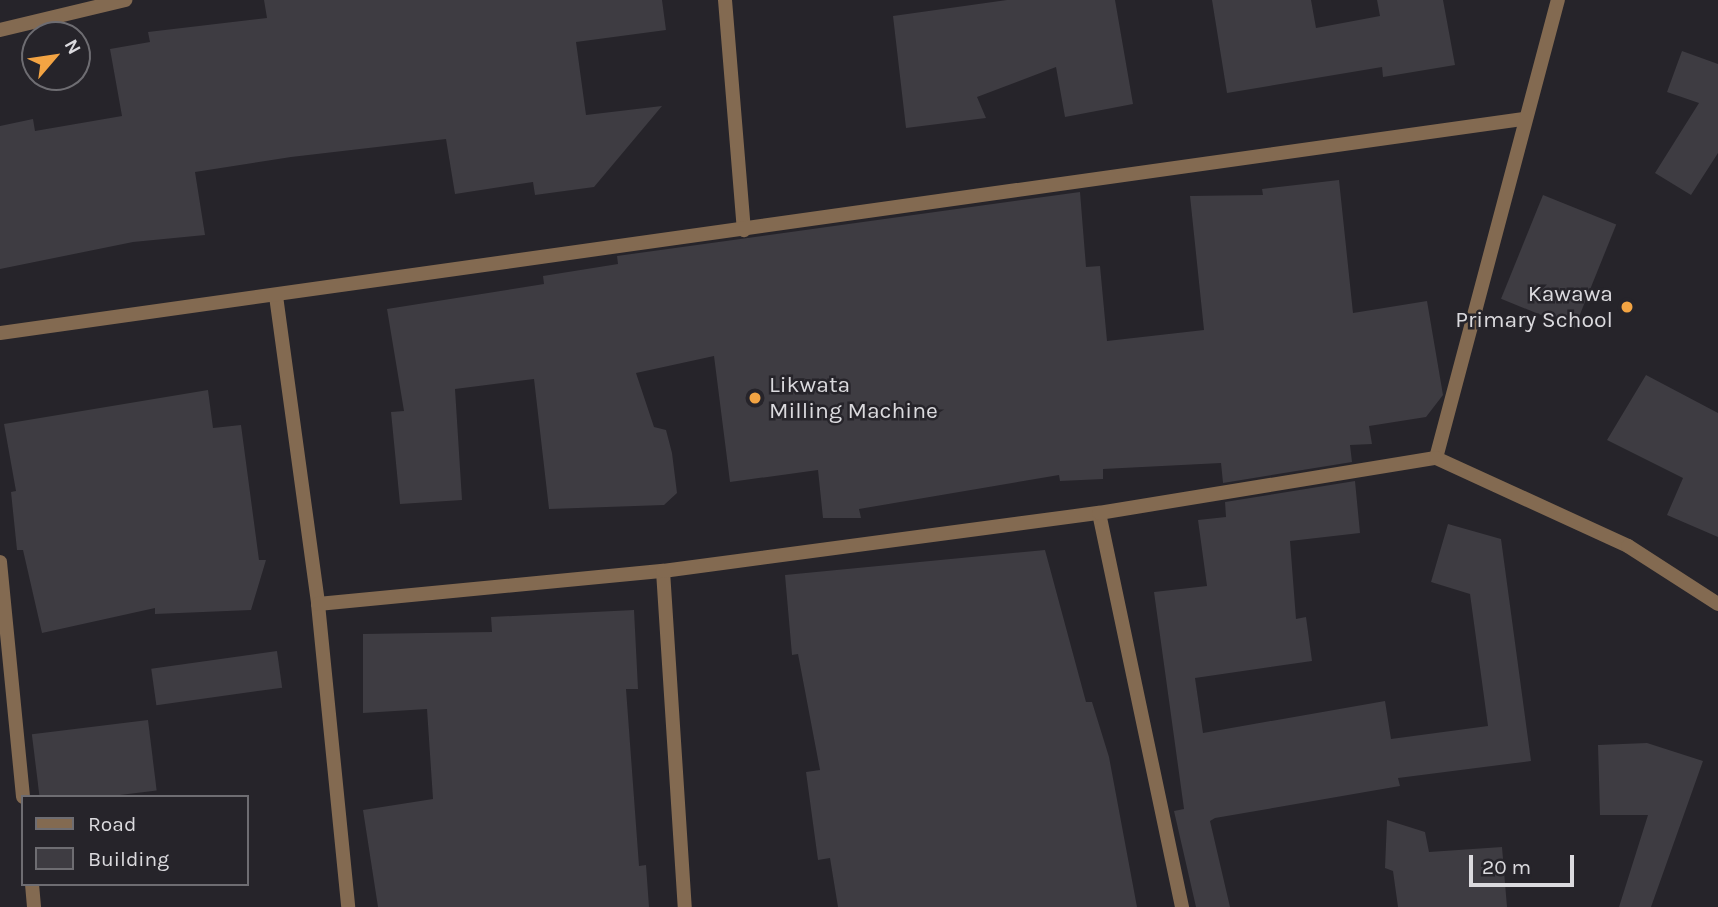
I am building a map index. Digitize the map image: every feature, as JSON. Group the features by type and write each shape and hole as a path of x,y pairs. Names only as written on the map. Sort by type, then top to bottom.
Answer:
{"street":[{"path":"0,30 125,0"},
{"path":"725,0 744,230"},
{"path":"1436,458 1522,119 1558,0"},
{"path":"0,333 1522,119"},
{"path":"276,296 318,604 348,907"},
{"path":"318,604 663,571 1099,513 1436,458 1605,534 1718,604"},
{"path":"1099,513 1181,907"},
{"path":"0,562 23,795"},
{"path":"663,571 685,907"},
{"path":"32,886 34,907"}],"building":[{"path":"264,0 662,0 666,30 576,42 586,115 662,106 594,187 535,195 533,182 455,194 446,139 291,157 195,172 205,235 133,242 0,269 0,126 33,119 35,131 122,116 110,49 150,42 148,32 267,18"},
{"path":"1007,0 1115,0 1133,104 1065,117 1056,67 977,97 986,118 906,128 893,16"},
{"path":"1212,0 1311,0 1316,28 1380,16 1377,0 1443,0 1455,65 1383,77 1382,67 1227,93"},
{"path":"1682,51 1718,64 1718,153 1691,195 1655,173 1699,103 1667,92"},
{"path":"1339,180 1353,313 1427,301 1443,395 1426,417 1369,426 1372,444 1350,445 1352,462 1223,483 1221,463 1103,469 1103,479 1060,481 1059,475 859,509 861,518 823,518 818,470 730,482 714,356 636,373 654,427 666,430 672,453 677,493 664,505 549,509 534,379 455,389 462,500 400,504 391,412 404,411 387,309 544,284 543,276 618,264 617,256 1080,192 1086,267 1100,266 1107,341 1204,330 1190,196 1263,195 1262,189"},
{"path":"1543,195 1616,225 1574,328 1501,299"},
{"path":"1646,375 1718,413 1718,537 1667,515 1683,478 1607,440"},
{"path":"208,390 213,428 241,425 259,560 266,560 251,610 155,614 155,608 42,633 23,550 17,550 11,492 16,491 4,424"},
{"path":"1355,481 1360,533 1290,541 1296,619 1306,617 1312,661 1195,678 1203,733 1385,701 1391,739 1488,726 1470,594 1431,582 1448,524 1501,539 1531,761 1398,778 1400,786 1215,818 1210,821 1230,907 1196,907 1174,811 1184,809 1154,592 1207,586 1198,520 1226,517 1225,502"},
{"path":"1045,550 1086,702 1092,702 1109,757 1137,907 838,907 830,858 818,860 806,772 820,770 798,654 792,655 785,575"},
{"path":"634,610 638,689 626,689 639,866 646,865 649,907 378,907 363,810 433,799 427,709 363,713 363,634 492,632 491,617"},
{"path":"277,651 282,688 156,705 151,669"},
{"path":"148,720 157,790 120,795 39,795 32,734"},
{"path":"1647,743 1703,761 1651,907 1619,907 1648,815 1600,815 1598,745"},
{"path":"1387,820 1425,832 1429,852 1502,847 1507,907 1398,907 1393,871 1385,868"}],"place":[{"name":"Kawawa Primary School","path":"1627,307"},
{"name":"Likwata Milling Machine","path":"755,398"}]}
